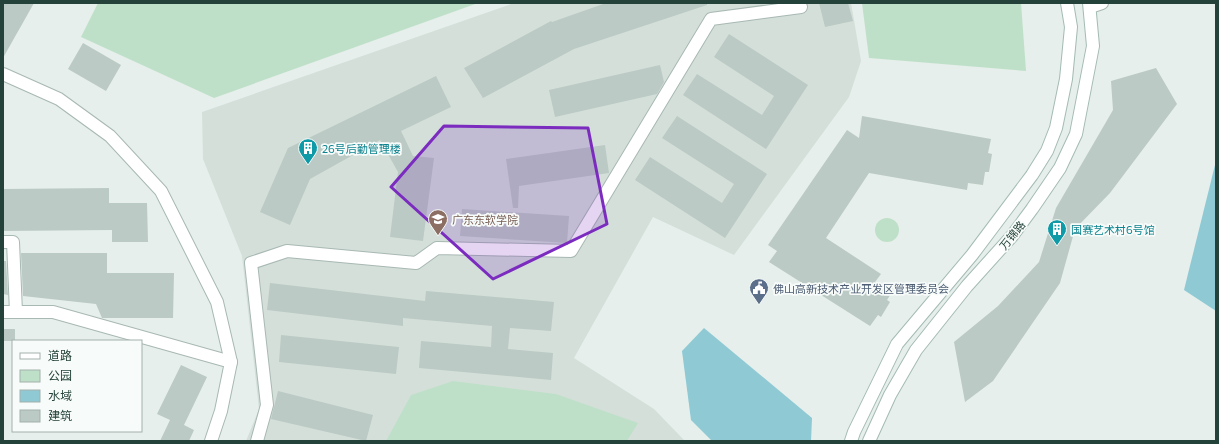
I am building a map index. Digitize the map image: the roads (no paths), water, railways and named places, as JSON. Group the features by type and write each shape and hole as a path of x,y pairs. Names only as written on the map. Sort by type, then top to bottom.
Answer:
{"street":[{"name":"万锦路","path":"851,441 897,344 972,255 1032,175 1047,152 1056,128 1066,79 1071,27 1067,3"},
{"path":"1089,5 1102,3"},
{"name":"万锦路","path":"869,441 890,395 916,350 967,286 1012,236 1060,168 1076,134 1093,46 1089,5"},
{"path":"257,441 267,405 251,263 287,251 416,263 437,248 571,251 711,19 801,7"},
{"path":"3,74 59,99 110,136 161,191 217,302 231,362 221,411 211,441"},
{"path":"3,242 13,242 16,312"},
{"path":"3,312 53,312 231,362"}],"water":[{"path":"1216,161 1216,311 1184,290"},
{"path":"704,328 812,418 811,441 712,441 691,420 682,351"}],"place":[{"name":"26号后勤管理楼","path":"308,165"},
{"name":"广东东软学院","path":"438,236"},
{"name":"国赛艺术村6号馆","path":"1057,246"},
{"name":"佛山高新技术产业开发区管理委员会","path":"759,305"}]}
